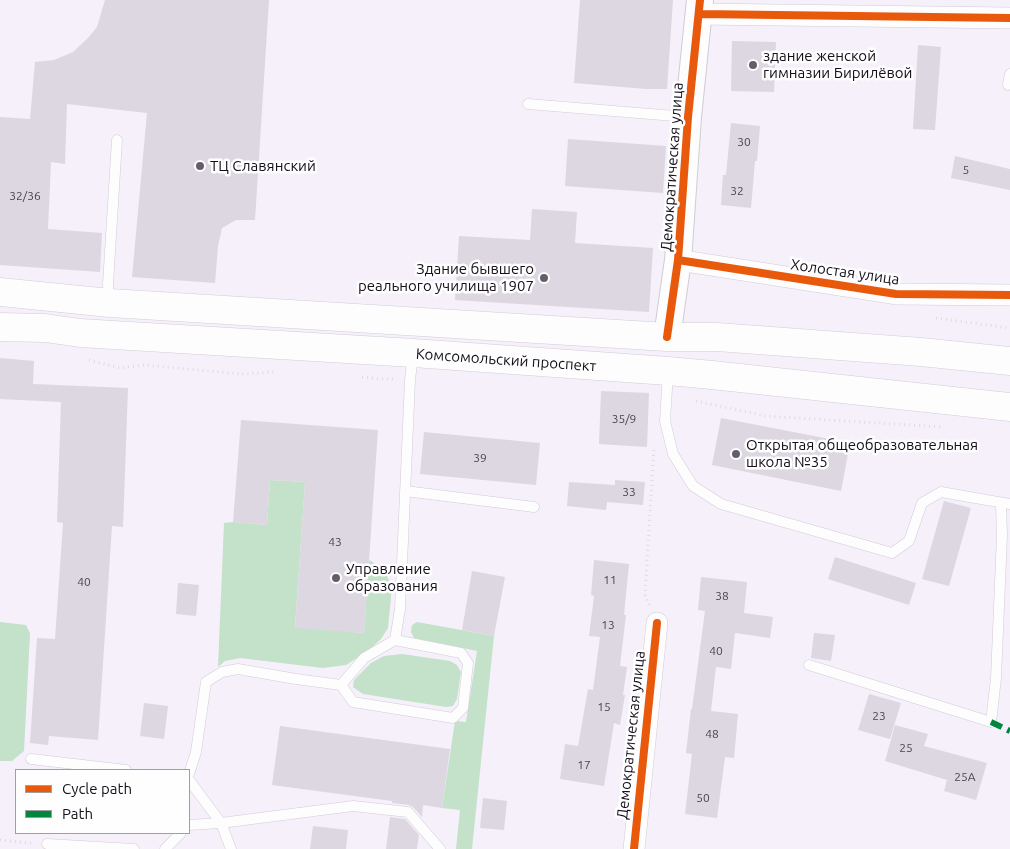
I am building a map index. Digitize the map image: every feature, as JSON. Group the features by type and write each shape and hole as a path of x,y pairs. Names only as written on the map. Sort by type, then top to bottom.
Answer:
{"main road":[{"path":"0,292 110,303 667,337 726,337 1010,360"},
{"name":"Комсомольский проспект","path":"0,327 45,328 80,332 414,353 668,383 712,375 1010,407"}],"street":[{"path":"700,7 1010,18"},
{"name":"Демократическая улица","path":"667,337 678,260 688,118 700,7"},
{"name":"Холостая улица","path":"678,260 896,294 1010,296"},
{"name":"Демократическая улица","path":"634,849 657,623"}],"lane":[{"path":"1008,85 1010,74"},
{"path":"528,104 688,118"},
{"path":"110,303 108,284 117,140"},
{"path":"395,640 400,609 410,380 414,353"},
{"path":"668,383 665,421 673,454 693,486 721,504 892,553 909,541 922,503 941,492 1006,503 1002,536 996,669 990,722 809,666"},
{"path":"405,492 534,507"},
{"path":"190,771 196,752 206,682 222,672 238,669 341,685 353,702 453,718 463,708 468,663 460,653 395,640 364,658 341,685"},
{"path":"31,759 117,769"},
{"path":"190,781 221,823 231,849"},
{"path":"190,825 221,823 352,806 408,812 440,849"},
{"path":"166,849 180,834"},
{"path":"47,844 134,849"}],"path":[{"path":"120,368 144,365 242,374 276,372"},
{"path":"361,377 381,380 410,380"},
{"path":"668,383 765,416 947,427"},
{"path":"644,595 654,443 665,421"},
{"path":"0,840 47,844"}],"green space":[{"path":"270,480 305,482 295,627 364,633 369,560 379,566 387,576 392,587 388,628 381,639 368,651 346,665 323,668 240,658 225,661 218,667 224,523 267,525"},
{"path":"0,622 26,625 30,633 24,751 12,761 0,761"},
{"path":"417,622 494,636 472,849 456,849 460,810 442,808 455,721 466,722 477,651 414,638 411,632 412,625"},
{"path":"402,654 450,661 457,665 461,672 457,699 453,706 446,707 363,694 353,687 354,680 371,663 384,656"}],"building":[{"name":"ТЦ Славянский","path":"105,0 269,0 255,220 236,220 222,228 218,246 215,283 132,277 147,113 67,104 65,164 51,162 48,229 102,233 100,272 0,265 0,117 30,119 35,62 54,60 73,52 97,27"},
{"path":"580,0 673,0 667,89 574,83"},
{"path":"732,41 776,42 774,92 731,91"},
{"path":"918,45 941,47 935,130 913,129"},
{"path":"731,123 760,126 751,208 721,205 723,175 726,175"},
{"path":"568,139 666,146 663,193 565,186"},
{"path":"955,156 1010,169 1010,190 951,178"},
{"path":"532,209 577,212 575,243 653,248 649,312 455,300 459,236 530,240"},
{"path":"0,358 34,361 33,384 128,388 123,527 112,526 98,740 49,736 48,745 30,743 37,638 55,639 63,523 57,522 61,402 0,399"},
{"path":"601,391 649,393 647,447 599,444"},
{"path":"721,418 850,443 841,491 712,465"},
{"path":"241,420 378,430 364,633 295,628 305,482 270,480 267,525 233,522"},
{"path":"424,432 540,443 536,485 420,474"},
{"path":"615,480 645,482 643,505 607,502 606,510 567,506 569,482 615,485"},
{"path":"944,501 971,508 949,586 922,579"},
{"path":"835,557 916,583 909,605 828,579"},
{"path":"594,560 629,564 620,666 627,667 623,695 625,695 620,725 614,723 604,786 560,779 565,744 578,746 588,689 593,690 600,637 589,636 594,596 591,595"},
{"path":"472,571 505,577 494,636 462,630"},
{"path":"701,577 747,582 744,613 773,617 770,638 735,633 731,669 716,667 711,711 738,714 734,758 725,757 717,818 685,814 692,754 686,753 705,611 698,610"},
{"path":"178,583 199,585 196,616 176,614"},
{"path":"814,633 835,635 831,661 811,658"},
{"path":"869,694 901,703 890,739 858,730"},
{"path":"144,703 168,706 164,739 140,736"},
{"path":"895,725 928,734 924,746 987,763 976,800 944,791 947,780 885,761"},
{"path":"280,726 450,749 442,808 423,805 422,817 413,807 392,803 392,801 272,785"},
{"path":"483,798 507,801 504,830 480,828"},
{"path":"390,817 405,819 419,835 417,849 386,849"},
{"path":"313,826 348,830 346,849 310,849"}],"marked path":[{"path":"991,722 1010,731"}],"cycle path":[{"path":"667,337 678,260 688,117 700,0"},
{"path":"699,14 1010,18"},
{"path":"678,260 896,294 1010,295"},
{"path":"634,849 657,623"}],"place":[{"name":"здание женской гимназии Бирилёвой","path":"753,65"},
{"name":"ТЦ Славянский","path":"200,166"},
{"name":"Здание бывшего реального училища 1907","path":"544,278"},
{"name":"Открытая общеобразовательная школа №35","path":"736,454"},
{"name":"Управление образования","path":"336,578"}]}
